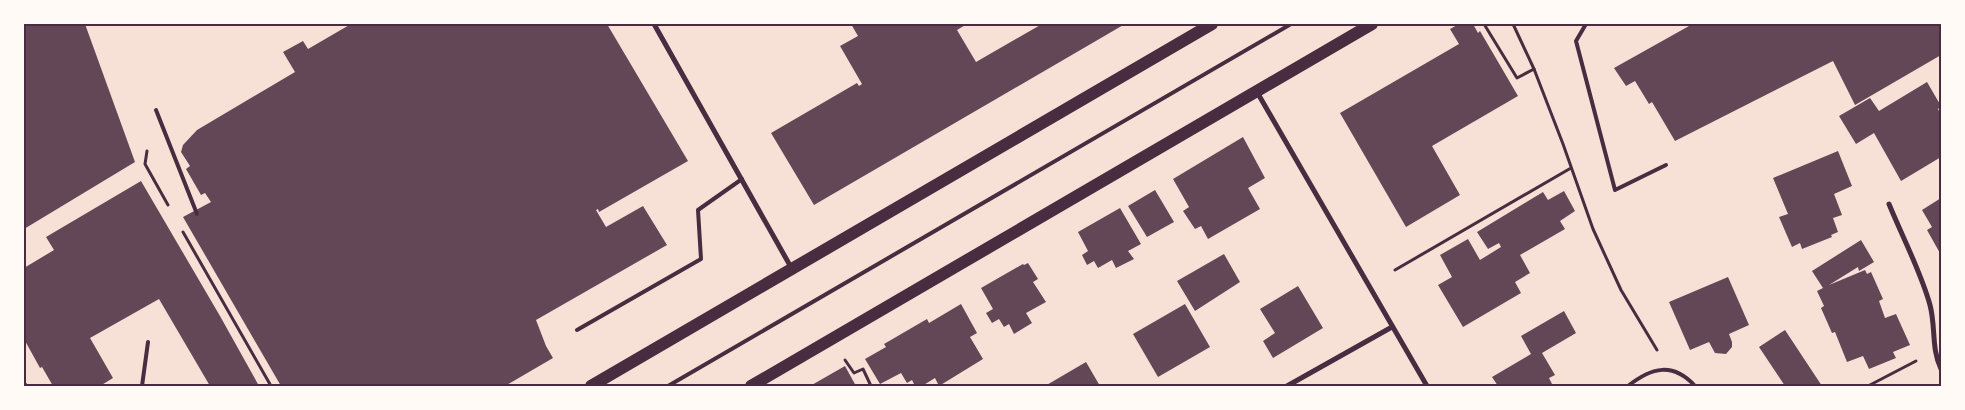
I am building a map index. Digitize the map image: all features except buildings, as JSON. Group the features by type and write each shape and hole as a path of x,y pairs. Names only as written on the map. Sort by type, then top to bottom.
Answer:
{"main road":[{"path":"591,386 1212,24"},
{"path":"751,386 1372,24"}],"street":[{"path":"654,24 792,269"},
{"path":"1257,91 1427,386"},
{"path":"1889,204 1929,304 1935,328 1934,353 1941,369"},
{"path":"1287,386 1392,326"}],"lane":[{"path":"668,386 1290,24"},
{"path":"1586,24 1576,41 1615,190 1666,165"},
{"path":"156,110 197,214"},
{"path":"577,330 701,259 698,210 742,179"},
{"path":"142,386 148,342"},
{"path":"1628,386 1648,374 1670,369 1686,376 1695,386"}],"path":[{"path":"1484,24 1518,78 1534,69"},
{"path":"1513,24 1534,69 1593,229 1621,290 1670,369"},
{"path":"156,110 145,164 169,207"},
{"path":"1395,270 1571,168"},
{"path":"179,224 271,386"},
{"path":"1868,386 1904,366 1934,353"},
{"path":"843,356 854,373 863,369 871,386"}]}
